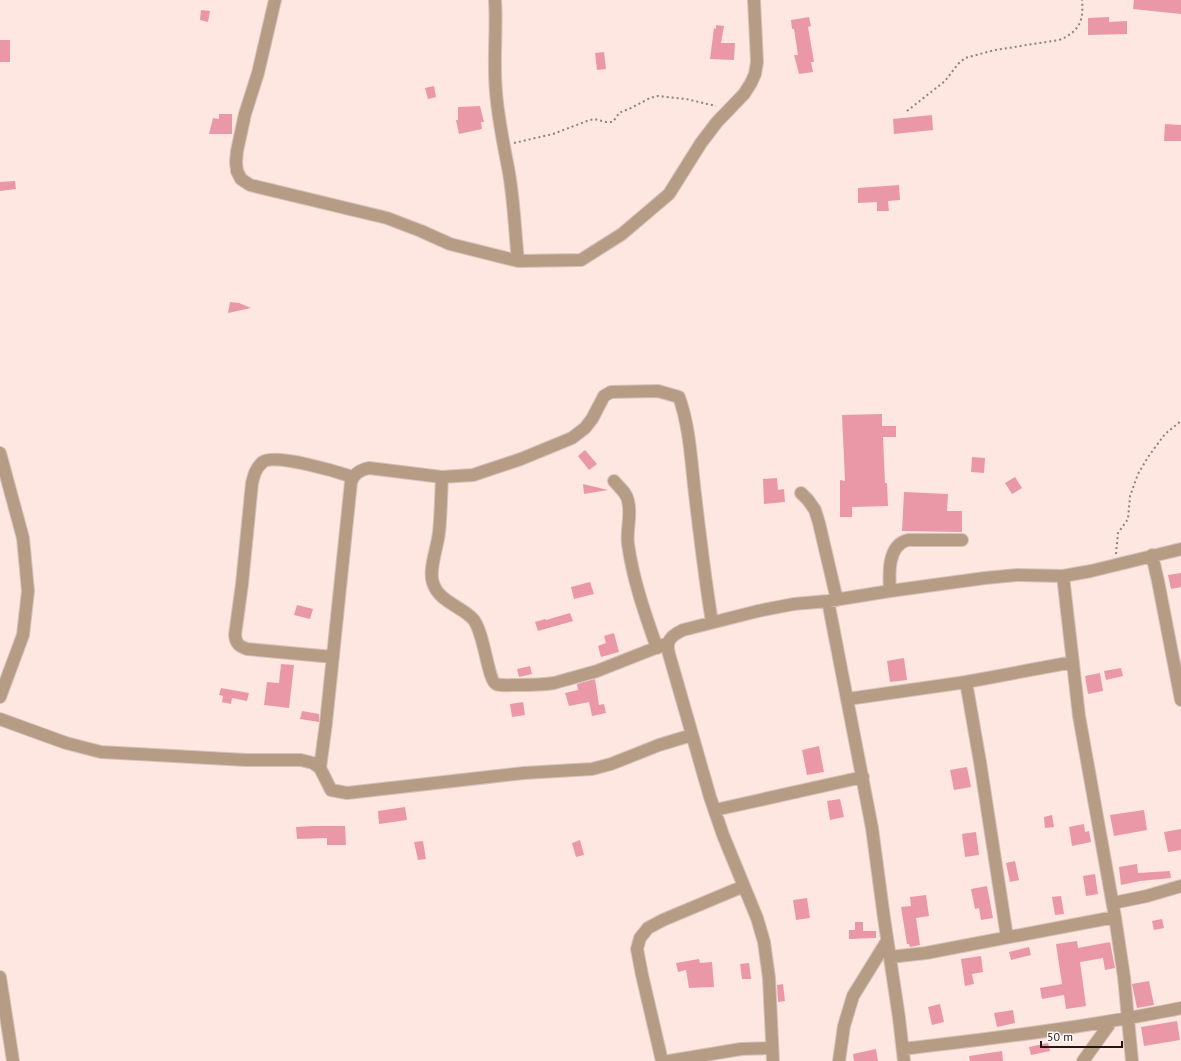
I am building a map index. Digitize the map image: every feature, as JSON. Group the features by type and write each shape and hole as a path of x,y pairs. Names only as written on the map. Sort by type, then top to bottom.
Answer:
{"street":[{"path":"275,0 258,73 237,151 237,171 242,179 250,185 386,218 450,244 518,261 581,260 622,234 669,194 701,143 751,84 755,74 757,62 754,0"},
{"path":"495,0 495,84 500,126 512,195 518,261"},
{"path":"320,768 351,482 353,476 358,472 369,468 442,477 473,475 521,459 572,438 588,423 604,396 611,392 658,391 679,397 689,442 704,574 712,622"},
{"path":"0,453 23,538 28,591 23,635 0,697"},
{"path":"333,657 247,649 239,646 236,642 235,635 242,584 252,483 256,469 264,461 271,459 301,463 353,476"},
{"path":"442,477 440,529 432,569 432,583 438,593 472,618 476,623 481,633 490,674 494,682 502,685 548,684 597,671 663,646 673,634 682,630 758,611 794,604 833,601 890,591 1009,576 1063,576 1181,549"},
{"path":"614,481 626,495 628,501 627,541 640,598 673,668 723,835 757,918 764,942 769,978 773,1061"},
{"path":"801,493 815,510 819,523 848,699 872,828 904,1055 1111,1022 1181,1008"},
{"path":"890,591 889,573 891,562 896,548 903,541 962,540"},
{"path":"1152,555 1176,644 1181,700"},
{"path":"1063,576 1079,716 1113,903 1132,1061"},
{"path":"848,699 966,682 1073,662"},
{"path":"966,682 1007,937"},
{"path":"0,719 66,743 101,752 246,760 301,760 313,763 320,768 331,790 338,792 356,792 469,778 524,773 592,769 610,764 692,734"},
{"path":"715,810 863,777"},
{"path":"662,1061 637,948 640,938 648,928 663,920 744,886"},
{"path":"1113,903 1147,896 1181,886"},
{"path":"890,957 926,953 1115,917"},
{"path":"839,1061 844,1026 853,996 887,941"},
{"path":"0,977 13,1061"},
{"path":"1083,1061 1111,1022"},
{"path":"669,1061 742,1049 772,1048"}],"path":[{"path":"907,111 945,81 958,64 965,58 995,50 1059,40 1068,36 1078,28 1082,20 1082,0"},
{"path":"503,145 553,134 587,120 594,119 612,122 619,113 650,98 658,96 697,101 729,110"},
{"path":"1114,565 1118,533 1128,519 1130,496 1138,474 1164,434 1181,421"}],"building":[{"path":"1134,0 1181,0 1181,14 1133,9"},
{"path":"201,10 210,11 208,22 200,20"},
{"path":"809,17 811,26 808,27 814,62 811,62 813,72 799,74 794,55 798,55 791,20"},
{"path":"1109,17 1109,22 1127,21 1127,34 1088,35 1088,18"},
{"path":"716,25 724,26 721,43 735,43 734,60 710,59 714,28 716,29"},
{"path":"0,40 10,40 10,62 0,62"},
{"path":"604,52 606,69 597,70 595,53"},
{"path":"434,86 436,97 428,99 425,88"},
{"path":"480,106 484,122 481,122 482,129 459,134 456,120 458,120 458,107"},
{"path":"219,114 232,114 232,134 209,134 213,118 219,119"},
{"path":"932,115 933,130 894,134 893,119"},
{"path":"1165,124 1181,125 1181,141 1164,141"},
{"path":"15,181 16,189 0,191 0,182"},
{"path":"899,185 900,200 888,201 889,211 877,211 877,202 858,203 858,188"},
{"path":"230,302 239,303 251,308 228,313"},
{"path":"882,414 882,426 896,426 896,437 883,437 885,483 887,483 888,506 852,507 852,517 840,517 840,480 845,481 842,415"},
{"path":"585,450 597,464 589,470 578,456"},
{"path":"972,457 985,458 984,473 971,472"},
{"path":"1015,477 1022,488 1012,494 1005,483"},
{"path":"777,478 778,490 784,489 785,502 764,504 763,479"},
{"path":"583,484 608,490 584,494"},
{"path":"904,492 948,494 947,511 962,511 962,532 902,531"},
{"path":"1181,573 1181,587 1171,589 1168,575"},
{"path":"590,582 594,594 574,599 571,587"},
{"path":"297,605 313,609 310,619 294,615"},
{"path":"570,613 573,621 538,631 535,622"},
{"path":"614,633 619,652 601,657 598,646 606,643 604,636"},
{"path":"904,658 907,680 890,682 887,661"},
{"path":"281,664 294,665 289,708 264,705 267,682 279,683"},
{"path":"530,666 532,674 519,677 517,669"},
{"path":"1121,668 1123,676 1106,680 1104,671"},
{"path":"1100,673 1103,691 1088,694 1085,676"},
{"path":"595,679 599,705 604,704 606,713 592,716 589,702 569,706 565,693 578,690 577,684"},
{"path":"221,688 249,693 247,701 232,698 231,704 222,702 223,696 219,695"},
{"path":"523,702 525,715 512,717 510,704"},
{"path":"302,711 319,714 319,722 300,719"},
{"path":"819,746 824,772 807,775 802,750"},
{"path":"967,767 971,787 954,790 950,770"},
{"path":"840,799 844,817 830,820 827,801"},
{"path":"405,807 407,820 379,824 378,811"},
{"path":"1144,810 1147,830 1114,836 1110,815"},
{"path":"1052,815 1054,827 1045,828 1044,817"},
{"path":"1084,824 1085,832 1089,831 1091,842 1072,846 1069,827"},
{"path":"345,826 346,845 327,845 327,838 297,839 296,827"},
{"path":"1181,829 1181,850 1168,852 1164,832"},
{"path":"976,832 979,855 965,857 962,834"},
{"path":"580,840 584,855 576,857 572,843"},
{"path":"423,841 426,859 418,860 414,842"},
{"path":"1015,861 1019,880 1010,882 1006,863"},
{"path":"1137,864 1138,873 1170,871 1171,878 1140,881 1121,885 1119,867"},
{"path":"1095,874 1098,894 1086,896 1083,876"},
{"path":"987,886 993,918 981,920 979,908 975,909 971,889"},
{"path":"926,895 929,916 916,918 920,945 910,947 909,944 907,944 901,907 911,906 910,897"},
{"path":"1061,896 1064,914 1055,915 1052,897"},
{"path":"807,898 810,918 796,920 793,900"},
{"path":"1162,919 1164,928 1154,930 1152,921"},
{"path":"855,922 863,922 863,931 876,931 876,938 849,939 849,930 855,930"},
{"path":"1077,941 1078,948 1110,942 1115,968 1105,970 1103,958 1080,962 1086,1006 1066,1009 1064,995 1042,999 1040,988 1062,984 1056,944"},
{"path":"1029,947 1031,955 1011,960 1009,952"},
{"path":"981,956 983,972 972,974 974,984 965,986 961,959"},
{"path":"699,959 700,963 712,962 714,987 689,988 686,970 678,972 676,963"},
{"path":"749,963 751,979 742,979 740,964"},
{"path":"1149,981 1154,1005 1137,1008 1132,984"},
{"path":"783,984 785,1001 778,1002 777,985"},
{"path":"940,1004 944,1022 932,1025 928,1007"},
{"path":"1013,1010 1015,1023 997,1027 994,1013"},
{"path":"1177,1021 1180,1040 1144,1046 1141,1027"},
{"path":"1048,1043 1050,1051 1031,1055 1029,1047"},
{"path":"876,1049 878,1061 854,1061 853,1054"},
{"path":"1002,1051 1003,1061 970,1061 969,1056"}]}
